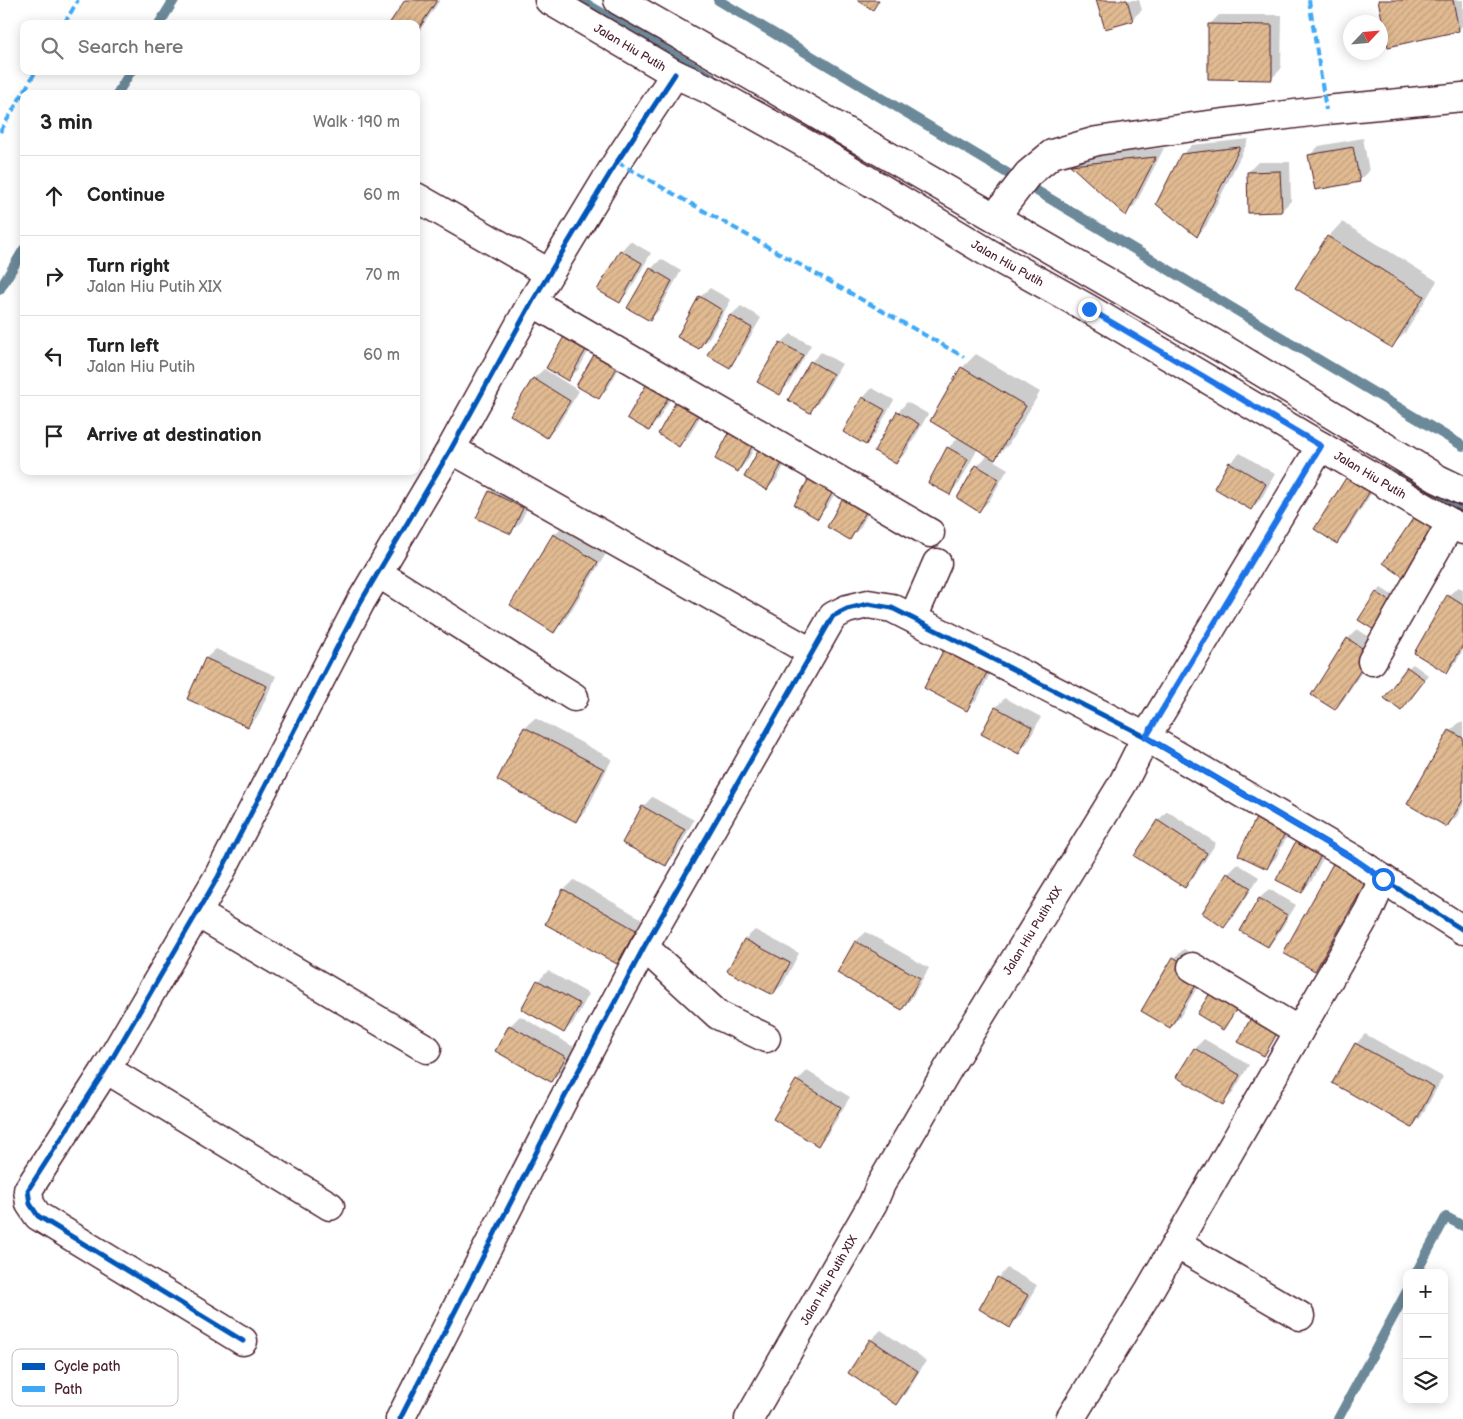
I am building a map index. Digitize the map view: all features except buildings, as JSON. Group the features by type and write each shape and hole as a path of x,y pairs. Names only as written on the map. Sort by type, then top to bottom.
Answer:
{"street":[{"name":"Jalan Hiu Putih","path":"549,0 675,74 710,90 829,157 992,255 1089,309 1457,526"},
{"path":"618,0 1179,324 1438,479 1463,491"},
{"path":"243,1341 38,1216 30,1204 28,1190 106,1070 223,868 360,603 451,449 532,302 617,162 675,74"},
{"path":"995,217 1028,174 1052,154 1097,141 1326,110 1463,97"},
{"path":"420,199 549,273"},
{"path":"532,302 930,532"},
{"path":"1162,352 1179,324"},
{"name":"Jalan Hiu Putih XIX","path":"749,1419 948,1068 1118,792 1146,737 1321,446"},
{"path":"451,449 811,652"},
{"path":"1372,661 1457,526"},
{"path":"913,618 938,563"},
{"path":"378,573 574,697"},
{"path":"400,1419 644,946 811,652 833,616 847,609 868,604 892,608 1146,737 1354,859 1463,930"},
{"path":"1070,1419 1150,1289 1369,910 1383,879"},
{"path":"197,913 427,1049"},
{"path":"644,946 718,1014 766,1038"},
{"path":"1192,967 1299,1030"},
{"path":"106,1070 330,1206"},
{"path":"1176,1244 1300,1316"}],"waterway":[{"path":"162,20 174,0"},
{"path":"580,0 711,77"},
{"path":"718,0 1463,446"},
{"path":"119,90 129,75"},
{"path":"0,289 20,256"},
{"path":"1396,475 1463,512"},
{"path":"1418,1269 1446,1217 1463,1226"},
{"path":"1338,1419 1403,1298"}],"marked path":[{"path":"66,20 78,0"},
{"path":"1309,0 1326,110"},
{"path":"25,90 34,75"},
{"path":"0,132 20,98"},
{"path":"617,162 964,357"}],"cycle path":[{"path":"243,1341 38,1216 30,1204 28,1190 106,1069 218,877 360,603 451,449 532,302 617,162 675,74"},
{"path":"400,1419 562,1102 644,947 833,616 847,609 868,604 892,608 1146,737 1354,859 1463,930"}],"route":[{"path":"1089,309 1321,446 1146,737 1354,859 1383,879"}]}
